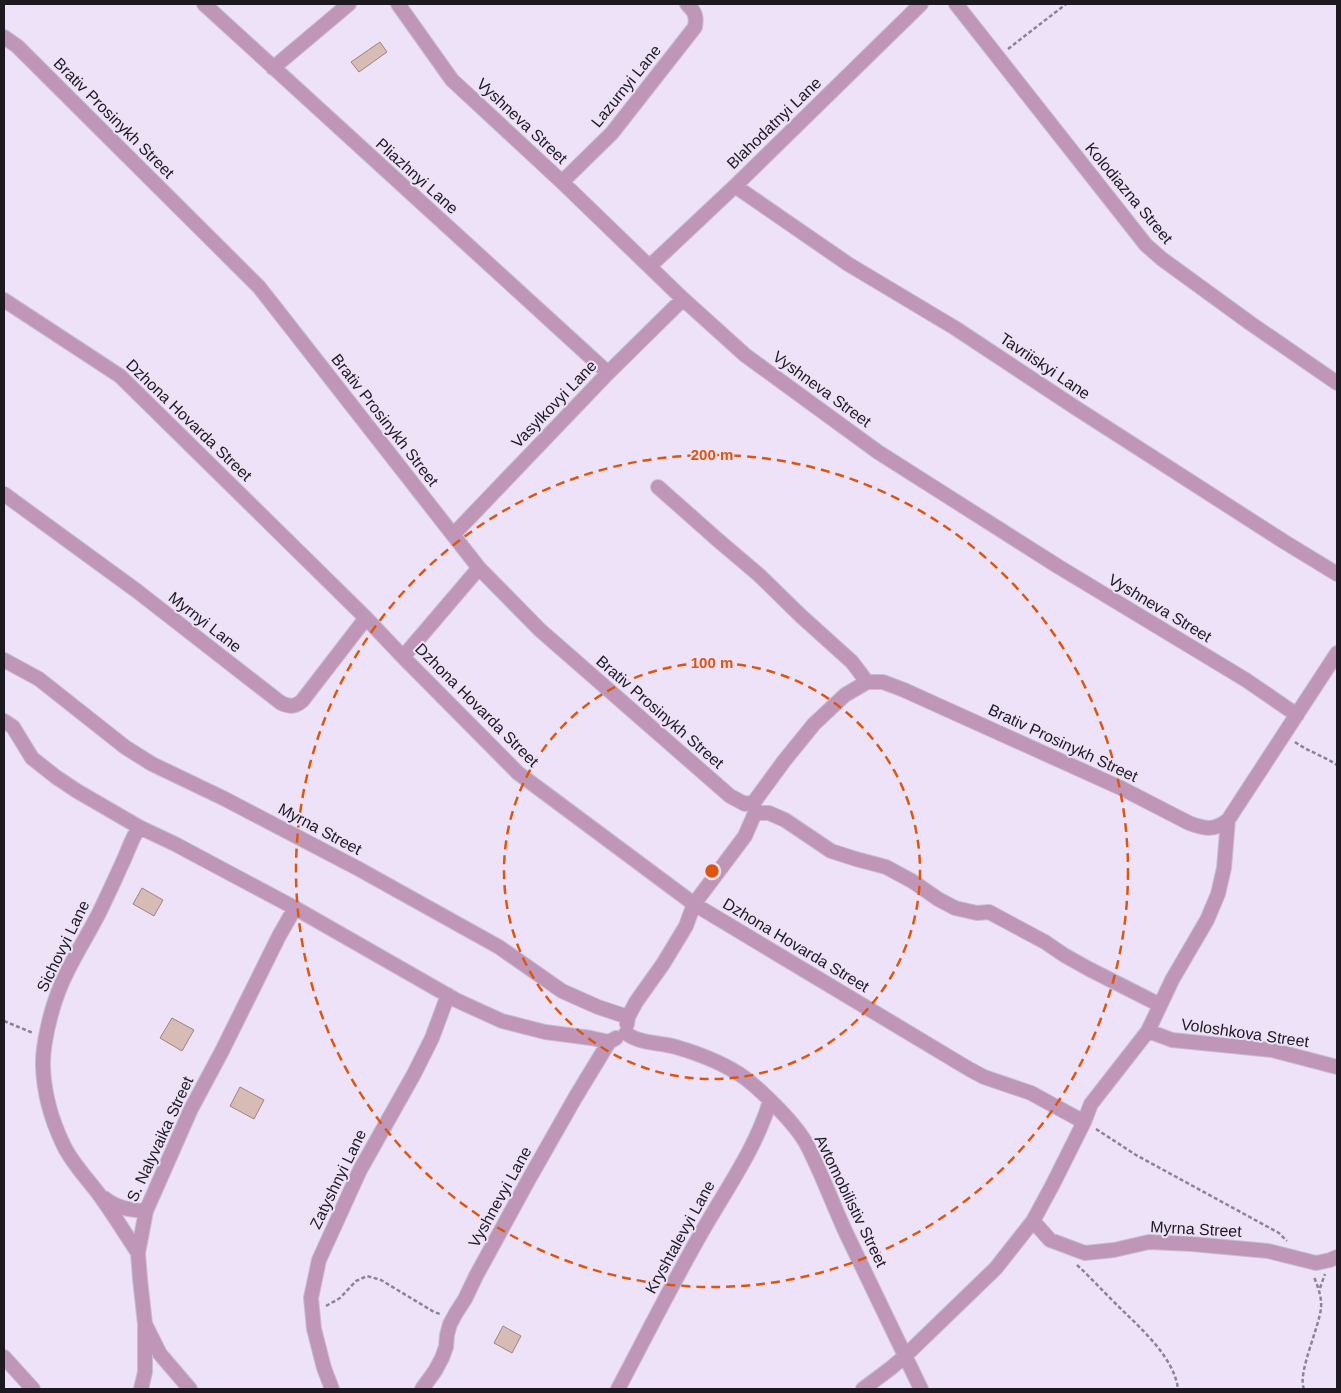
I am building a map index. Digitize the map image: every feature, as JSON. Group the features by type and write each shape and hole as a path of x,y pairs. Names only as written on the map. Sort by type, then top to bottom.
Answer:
{"street":[{"name":"Pliazhnyi Lane","path":"204,4 608,372"},
{"path":"273,68 349,4"},
{"name":"Vyshneva Street","path":"398,4 452,80 562,182 683,299 745,355 878,452 1059,567 1246,680 1297,715"},
{"name":"Lazurnyi Lane","path":"562,182 612,134 696,27 697,19 687,4"},
{"name":"Blahodatnyi Lane","path":"650,266 735,186 921,4"},
{"name":"Kolodiazna Street","path":"956,4 1146,245 1242,318 1337,383"},
{"name":"Brativ Prosinykh Street","path":"4,37 17,46 259,287 479,568 540,630 730,796 784,820 831,851 886,868 912,881 955,908 977,913 989,912 1088,969 1160,1006"},
{"name":"Tavriiskyi Lane","path":"735,186 848,264 955,328 1076,408 1337,574"},
{"name":"Vasylkovyi Lane","path":"453,535 608,372 683,299"},
{"name":"Dzhona Hovarda Street","path":"4,300 120,376 366,618 518,773 694,904 969,1070 1031,1093 1084,1122"},
{"path":"626,1032 628,1016 686,926 694,904 745,836 754,808 784,760 814,724 845,695 867,682 852,662 759,575 658,487"},
{"name":"Myrnyi Lane","path":"4,494 137,591 287,706 297,705 302,701 366,618"},
{"path":"403,657 479,568"},
{"path":"863,1389 905,1356 996,1268 1033,1222 1084,1122 1091,1104 1148,1031 1172,980 1207,920 1218,894 1224,868 1228,820 1337,654"},
{"name":"Myrna Street","path":"4,660 39,679 124,747 152,764 223,798 365,872 499,947 562,991 598,1007 628,1016"},
{"name":"Brativ Prosinykh Street","path":"867,682 883,682 904,690 1121,788 1198,827 1214,828 1228,820"},
{"path":"4,720 13,727 32,758 56,777 139,827 175,844 295,908 448,995 502,1021 545,1032 609,1042"},
{"name":"Sichovyi Lane","path":"138,1253 97,1192 83,1176 63,1144 46,1091 43,1066 46,1038 59,989 100,912 139,827"},
{"name":"S. Nalyvaika Street","path":"190,1389 160,1354 145,1324 138,1253 146,1211 191,1109 295,908"},
{"name":"Zatyshnyi Lane","path":"332,1389 324,1368 314,1329 311,1298 319,1260 360,1170 432,1038 448,995"},
{"name":"Voloshkova Street","path":"1148,1031 1172,1040 1272,1050 1337,1067"},
{"name":"Vyshnevyi Lane","path":"422,1389 442,1358 450,1324 552,1138 609,1042 626,1032"},
{"name":"Avtomobilistiv Street","path":"626,1032 633,1038 674,1046 701,1054 745,1079 789,1120 806,1143 894,1337 921,1389"},
{"name":"Kryshtalevyi Lane","path":"618,1389 702,1231 743,1163 765,1120 770,1102"},
{"name":"Sichovyi Lane","path":"97,1192 111,1204 131,1210 146,1211"},
{"name":"Myrna Street","path":"1033,1222 1050,1240 1085,1253 1114,1250 1149,1242 1192,1244 1268,1252 1316,1263 1337,1257"},
{"path":"140,1389 145,1372 145,1324"},
{"path":"4,1358 33,1389"}],"path":[{"path":"998,56 1066,4"},
{"path":"1287,732 1291,739 1304,749 1325,757 1337,765"},
{"path":"4,1021 46,1038"},
{"path":"1084,1122 1136,1155 1280,1233 1305,1261 1311,1269 1319,1289 1321,1307 1306,1360 1302,1384 1304,1389"},
{"path":"1070,1259 1152,1340 1169,1363 1178,1383 1178,1389"},
{"path":"312,1309 328,1306 340,1298 356,1281 367,1276 381,1280 434,1312 444,1315 456,1313"}],"building":[{"path":"380,42 387,52 359,72 351,62"},
{"path":"142,888 163,900 154,916 133,904"},
{"path":"172,1018 194,1030 182,1051 160,1038"},
{"path":"240,1087 264,1100 254,1119 230,1106"},
{"path":"503,1326 521,1336 512,1353 494,1343"}]}
